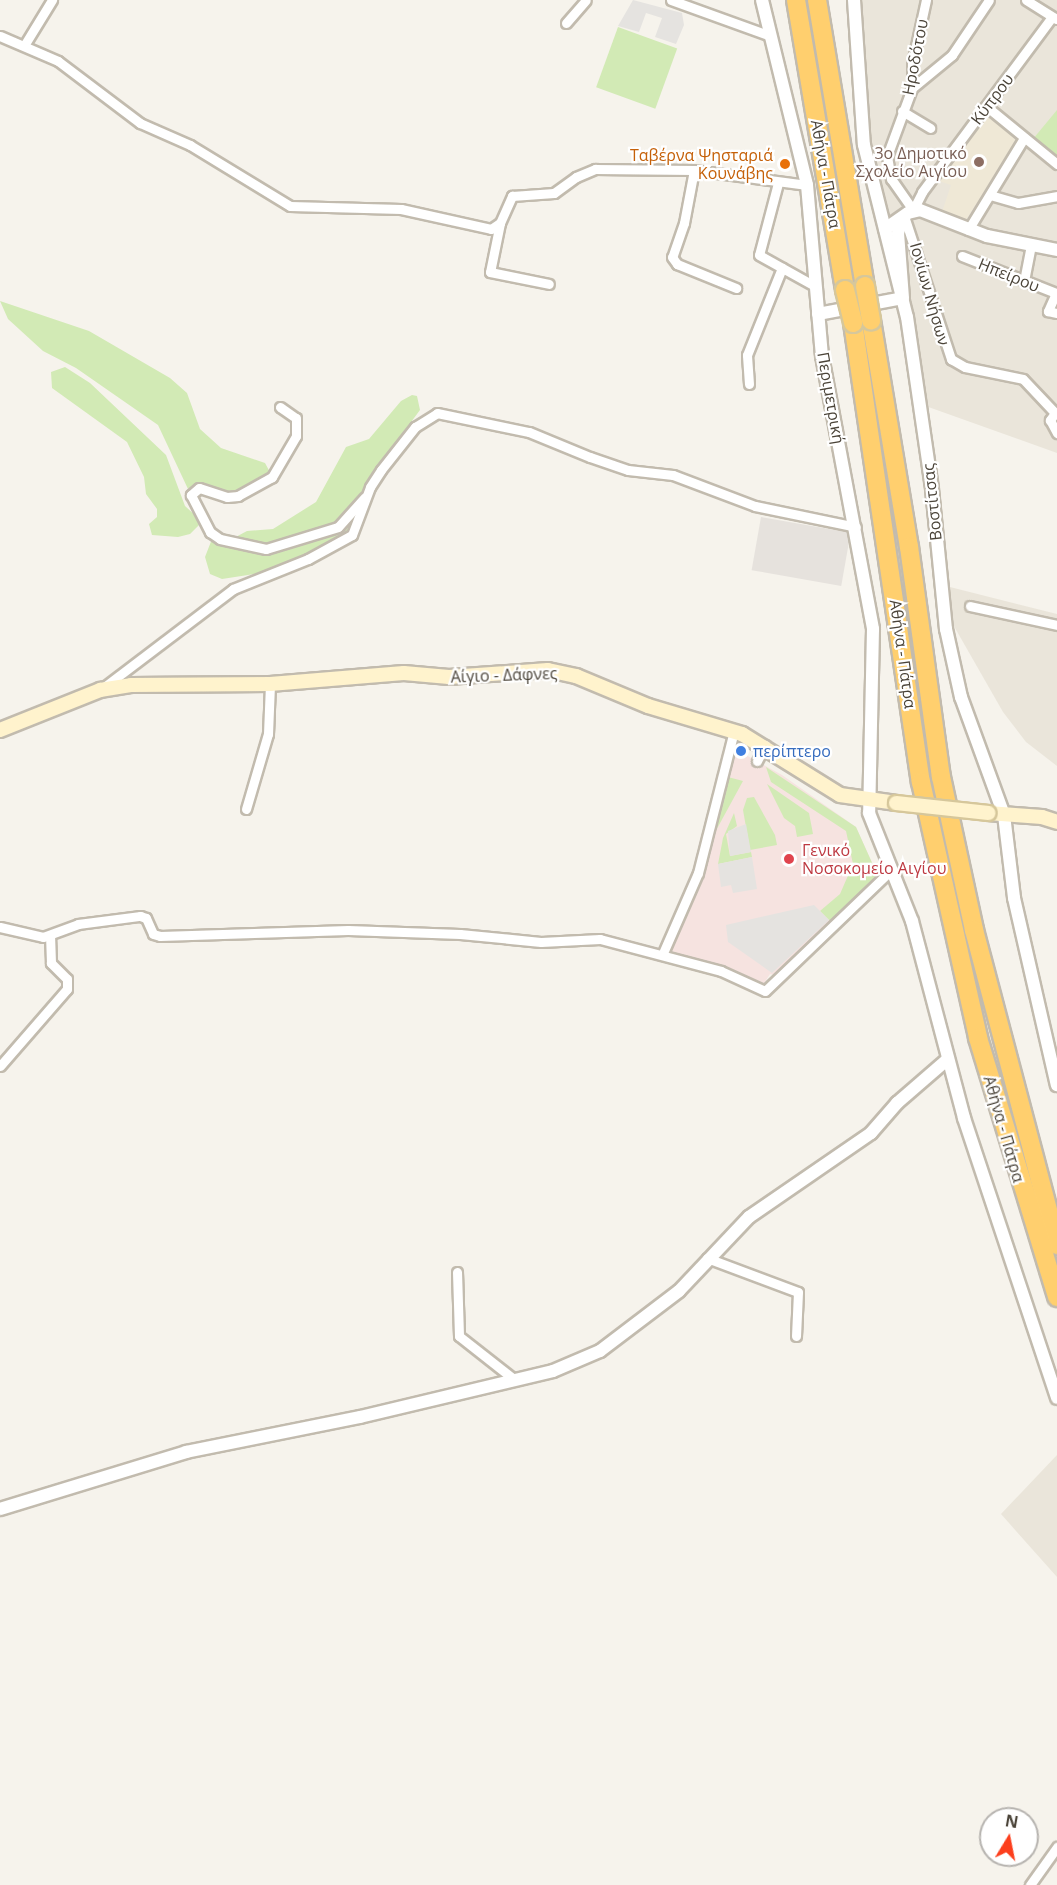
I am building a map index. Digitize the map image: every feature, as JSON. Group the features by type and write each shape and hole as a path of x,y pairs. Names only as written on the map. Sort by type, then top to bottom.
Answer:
{"highway":[{"name":"Αθήνα - Πάτρα","path":"796,0 845,290 862,321 909,548 941,777 974,930 1057,1245"},
{"name":"Αθήνα - Πάτρα","path":"817,0 865,286 862,321 921,782 978,1038 1057,1297"}],"main road":[{"name":"Αίγιο - Δάφνες","path":"0,730 100,690 142,685 270,684 404,673 448,677 548,670 576,676 648,706 734,731 765,745 840,795 1004,815 1042,817 1057,822"}],"street":[{"path":"25,44 52,0"},
{"path":"566,23 586,0"},
{"path":"671,0 771,36"},
{"name":"Περιμετρική","path":"762,0 807,185 813,285 831,406 856,527 873,629 868,800 873,828 917,939 948,1059 1028,1318 1057,1398"},
{"name":"Βοστίτσας","path":"854,0 864,145 903,297 932,489 947,637 961,697 1004,815 1011,885 1034,999 1057,1085"},
{"name":"Ηροδότου","path":"906,215 887,161 889,144 912,88 912,64 926,0"},
{"path":"912,88 952,55 988,0"},
{"path":"1026,0 1054,18"},
{"name":"Κύπρου","path":"906,215 1054,18"},
{"path":"0,36 25,44 57,61 140,123 190,145 282,204 402,209 489,229 501,223"},
{"path":"986,106 1057,164"},
{"path":"902,111 930,128"},
{"path":"968,230 1024,138"},
{"path":"549,284 490,272 501,223 512,196 554,193 576,177 593,170 694,170 778,183 807,185"},
{"path":"694,170 684,223 672,257 677,264 736,288"},
{"path":"778,183 759,255 813,285"},
{"path":"990,195 1018,204 1057,196"},
{"path":"818,314 903,297 898,233 906,215"},
{"path":"885,229 906,215 1057,250"},
{"name":"Ιονίων Νήσων","path":"906,215 949,356 965,367 1026,380 1056,412"},
{"path":"1024,281 1031,245"},
{"name":"Ηπείρου","path":"962,256 1056,293"},
{"path":"749,384 747,354 782,268"},
{"path":"1053,312 1056,293"},
{"path":"280,407 296,418 296,436 272,477 238,496 227,497 198,488 191,495 210,532 220,539 266,549 338,527 367,495 415,427 437,413 529,432 577,453 628,470 673,475 755,506 856,527"},
{"path":"1056,412 1050,420 1057,433"},
{"path":"100,690 233,590 308,559 352,535 367,495"},
{"path":"970,606 1057,625"},
{"path":"246,809 268,734 270,684"},
{"path":"663,953 698,873 734,731"},
{"path":"756,761 765,745"},
{"path":"0,927 50,937 78,924 140,916 146,918 153,934 160,936 304,931 432,933 541,942 595,939 663,953 721,971 765,991 891,870"},
{"path":"0,1065 67,989 67,979 51,963 50,937"},
{"path":"0,1509 186,1452 360,1417 553,1371 619,1340 679,1291 707,1258 749,1218 871,1133 897,1103 948,1059"},
{"path":"707,1258 798,1292 796,1336"},
{"path":"457,1272 459,1336 515,1380"},
{"path":"1030,1885 1057,1847"}],"shaded area":[{"path":"633,0 682,13 684,25 676,44 655,37 662,18 646,13 639,32 618,26"},
{"path":"854,0 1057,0 1057,453 920,404 872,181"},
{"name":"3ο Δημοτικό Σχολείο Αιγίου","path":"988,115 1016,137 1017,142 965,221 942,212 951,185 939,181"},
{"path":"761,517 851,533 841,586 752,570"},
{"path":"946,586 1057,614 1057,766 1026,742 1003,712 947,614"},
{"name":"Γενικό Νοσοκομείο Αιγίου","path":"735,749 782,775 856,827 878,876 774,975 770,974 763,985 722,967 671,952 704,876"},
{"path":"746,824 751,852 730,856 728,831"},
{"path":"752,857 757,889 733,893 731,885 721,887 718,864"},
{"path":"814,905 829,920 772,973 728,942 726,925"},
{"path":"1057,1455 1057,1577 1001,1514"}],"green space":[{"path":"618,27 677,49 655,109 596,87"},
{"path":"1057,110 1057,159 1033,139"},
{"path":"0,301 89,331 170,378 187,393 200,429 221,448 265,463 271,474 234,494 204,484 188,489 158,425 76,368 43,351 8,319"},
{"path":"65,367 90,383 166,455 185,506 197,517 199,525 190,534 178,537 152,535 149,524 157,517 157,509 146,494 144,477 127,442 52,388 51,372"},
{"path":"412,395 417,396 420,410 368,480 348,532 326,546 267,572 222,579 210,574 205,557 212,539 232,539 247,531 273,529 316,502 346,447 369,439 401,401"},
{"path":"766,767 856,827 878,876 830,921 820,911 840,894 853,864 846,831 771,782"},
{"path":"728,777 743,781 713,836"},
{"path":"767,784 809,813 813,834 797,837 795,826 784,818"},
{"path":"754,797 775,835 777,845 750,850 743,810 747,798"},
{"path":"734,813 737,826 726,834 730,856 751,852 752,857 718,864 723,838"}],"place":[{"name":"3ο Δημοτικό Σχολείο Αιγίου","path":"979,162"},
{"name":"Ταβέρνα Ψησταριά Κουνάβης","path":"785,164"},
{"name":"περίπτερο","path":"741,751"},
{"name":"Γενικό Νοσοκομείο Αιγίου","path":"789,859"}]}
